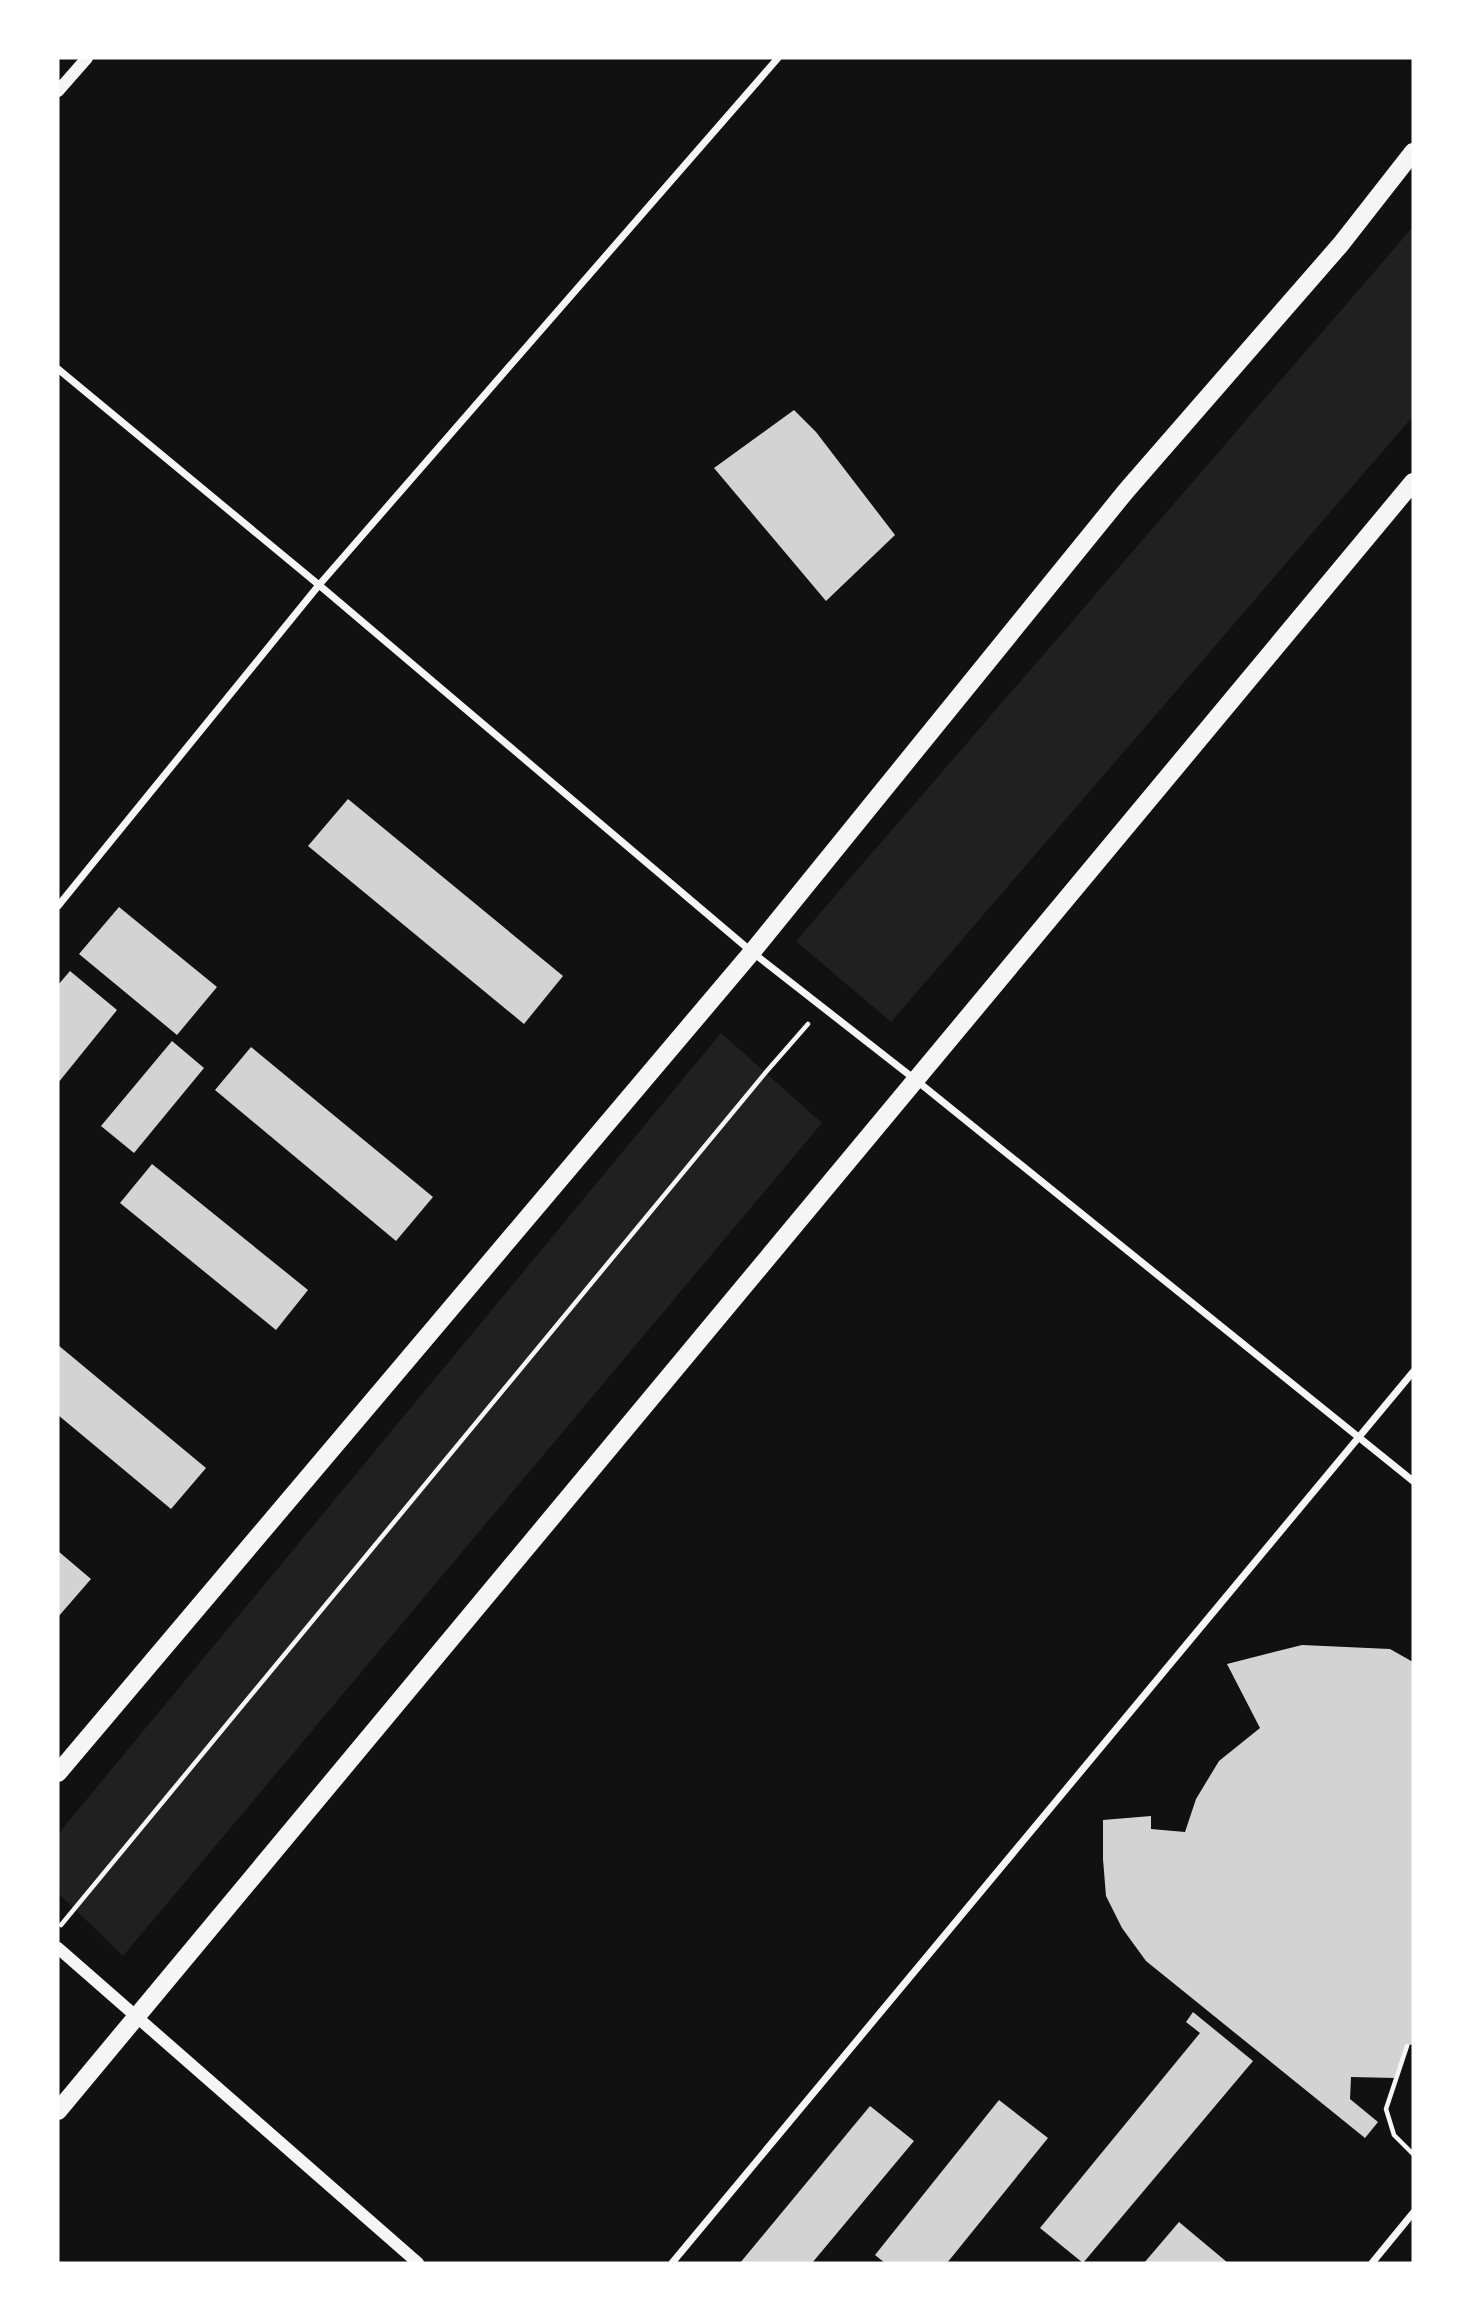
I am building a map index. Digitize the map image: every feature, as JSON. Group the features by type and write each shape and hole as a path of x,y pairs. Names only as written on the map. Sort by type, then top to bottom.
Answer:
{"main road":[{"path":"58,1773 752,952 1126,491 1341,244 1413,152"},
{"path":"58,2111 1413,482"}],"street":[{"path":"58,91 87,58"},
{"path":"58,906 320,584 778,58"},
{"path":"58,369 320,584 752,952 917,1081 1413,1481"},
{"path":"672,2263 1413,1371"},
{"path":"58,1948 418,2263"},
{"path":"1373,2263 1413,2213"}],"path":[{"path":"58,1928 766,1072 823,1008"},
{"path":"1407,2046 1385,2109 1394,2135 1413,2154"}],"shaded area":[{"path":"1413,227 1413,416 891,1022 796,941"},
{"path":"721,1033 822,1123 123,1956 58,1893 58,1834"}],"building":[{"path":"794,410 816,432 895,535 826,601 714,468"},
{"path":"348,799 563,976 524,1024 308,846"},
{"path":"119,907 217,987 177,1035 79,954"},
{"path":"70,971 117,1010 58,1083 58,985"},
{"path":"172,1041 204,1068 134,1153 101,1126"},
{"path":"251,1047 433,1197 396,1241 215,1090"},
{"path":"152,1164 308,1290 276,1330 120,1203"},
{"path":"58,1345 206,1468 171,1509 58,1415"},
{"path":"58,1551 91,1579 58,1617"},
{"path":"1302,1645 1390,1649 1413,1662 1413,2044 1407,2046 1396,2078 1351,2077 1350,2099 1378,2122 1365,2138 1146,1961 1122,1928 1106,1896 1103,1820 1151,1816 1151,1829 1185,1832 1196,1799 1219,1761 1260,1728 1227,1664"},
{"path":"1193,2012 1253,2061 1083,2263 1040,2228 1200,2033 1186,2022"},
{"path":"999,2100 1048,2138 947,2263 885,2263 875,2255"},
{"path":"870,2106 914,2141 812,2263 740,2263"},
{"path":"1179,2222 1228,2263 1144,2263"}]}
